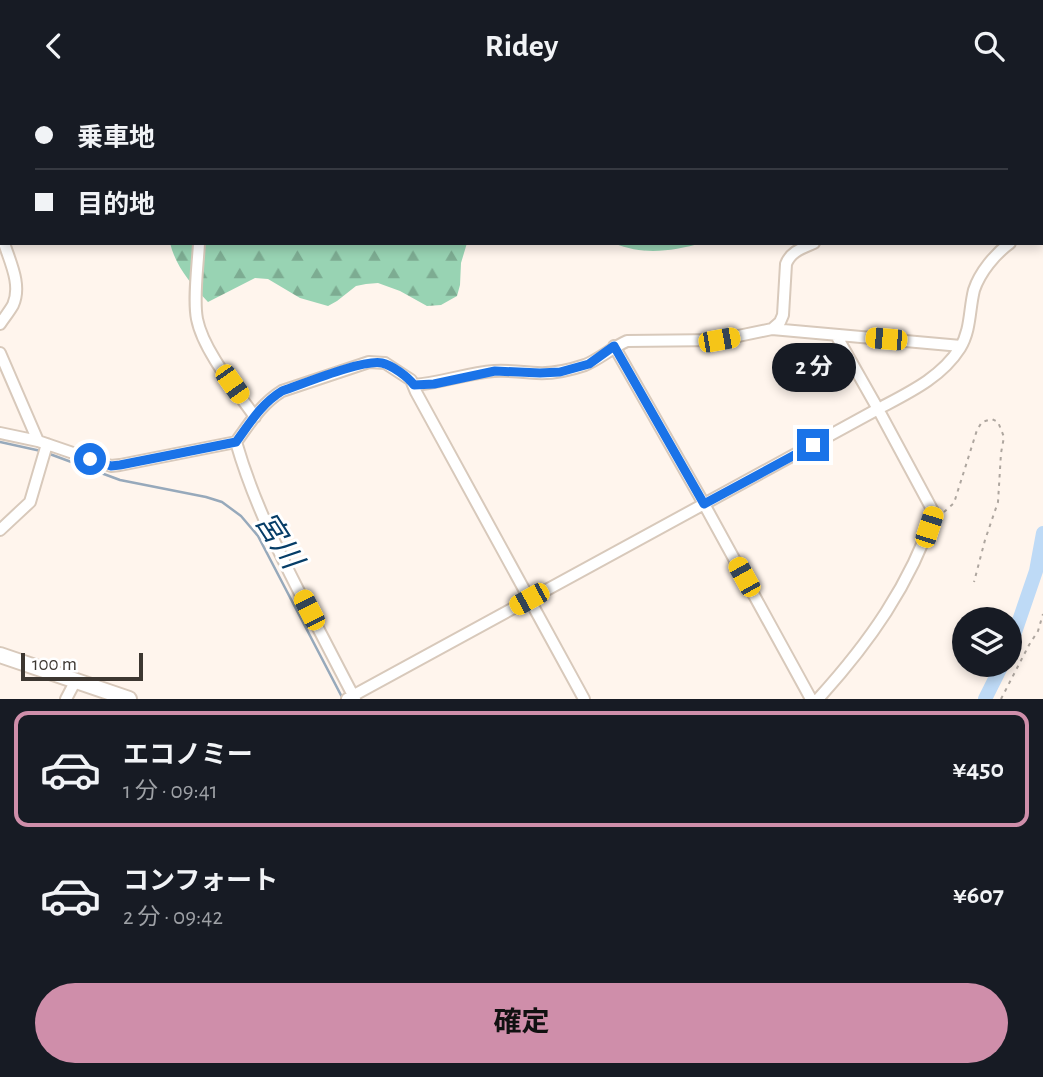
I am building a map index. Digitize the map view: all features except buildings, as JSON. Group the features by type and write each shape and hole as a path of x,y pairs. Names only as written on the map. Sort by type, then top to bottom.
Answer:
{"main road":[{"path":"0,655 129,699"}],"street":[{"path":"0,324 13,305 16,293 5,245"},
{"path":"199,245 197,317 202,335 220,367 255,417"},
{"path":"772,329 783,315 786,264 789,257 798,249 809,245"},
{"path":"236,442 260,511 351,698 936,375 951,361 961,346 969,328 974,290 980,278 992,259 1008,245"},
{"path":"414,385 434,384 495,371 560,372 589,364 614,346 628,341 719,340 772,329 961,346"},
{"path":"818,699 873,632 896,597 924,543 934,513 836,335"},
{"path":"614,346 811,699"},
{"path":"0,353 42,443 41,465 30,502 0,530"},
{"path":"0,433 42,443 111,466 120,465 236,442 261,407 282,391 369,362 385,363 411,380 414,385 584,699"},
{"path":"66,699 75,682"}],"path":[{"path":"934,513 942,514 954,503 977,429 982,422 992,419 998,422 1004,437 998,502 974,582"},
{"path":"1001,699 1038,631 1043,614"}],"green space":[{"path":"171,245 466,245 457,296 441,305 427,306 400,291 378,283 356,286 328,306 300,298 268,279 255,278 208,302 190,282"},
{"path":"619,245 694,245 658,251"}],"waterway":[{"name":"宮川","path":"0,442 41,451"},
{"name":"宮川","path":"47,453 120,480 222,502 241,516 258,536 343,699"},
{"path":"1022,612 1036,571 1043,533"},
{"path":"985,699 996,677"}],"route":[{"path":"90,459 111,466 120,465 236,442 261,407 282,391 369,362 385,363 411,380 414,385 434,384 495,371 560,372 589,364 614,346 704,504 813,445"}]}
